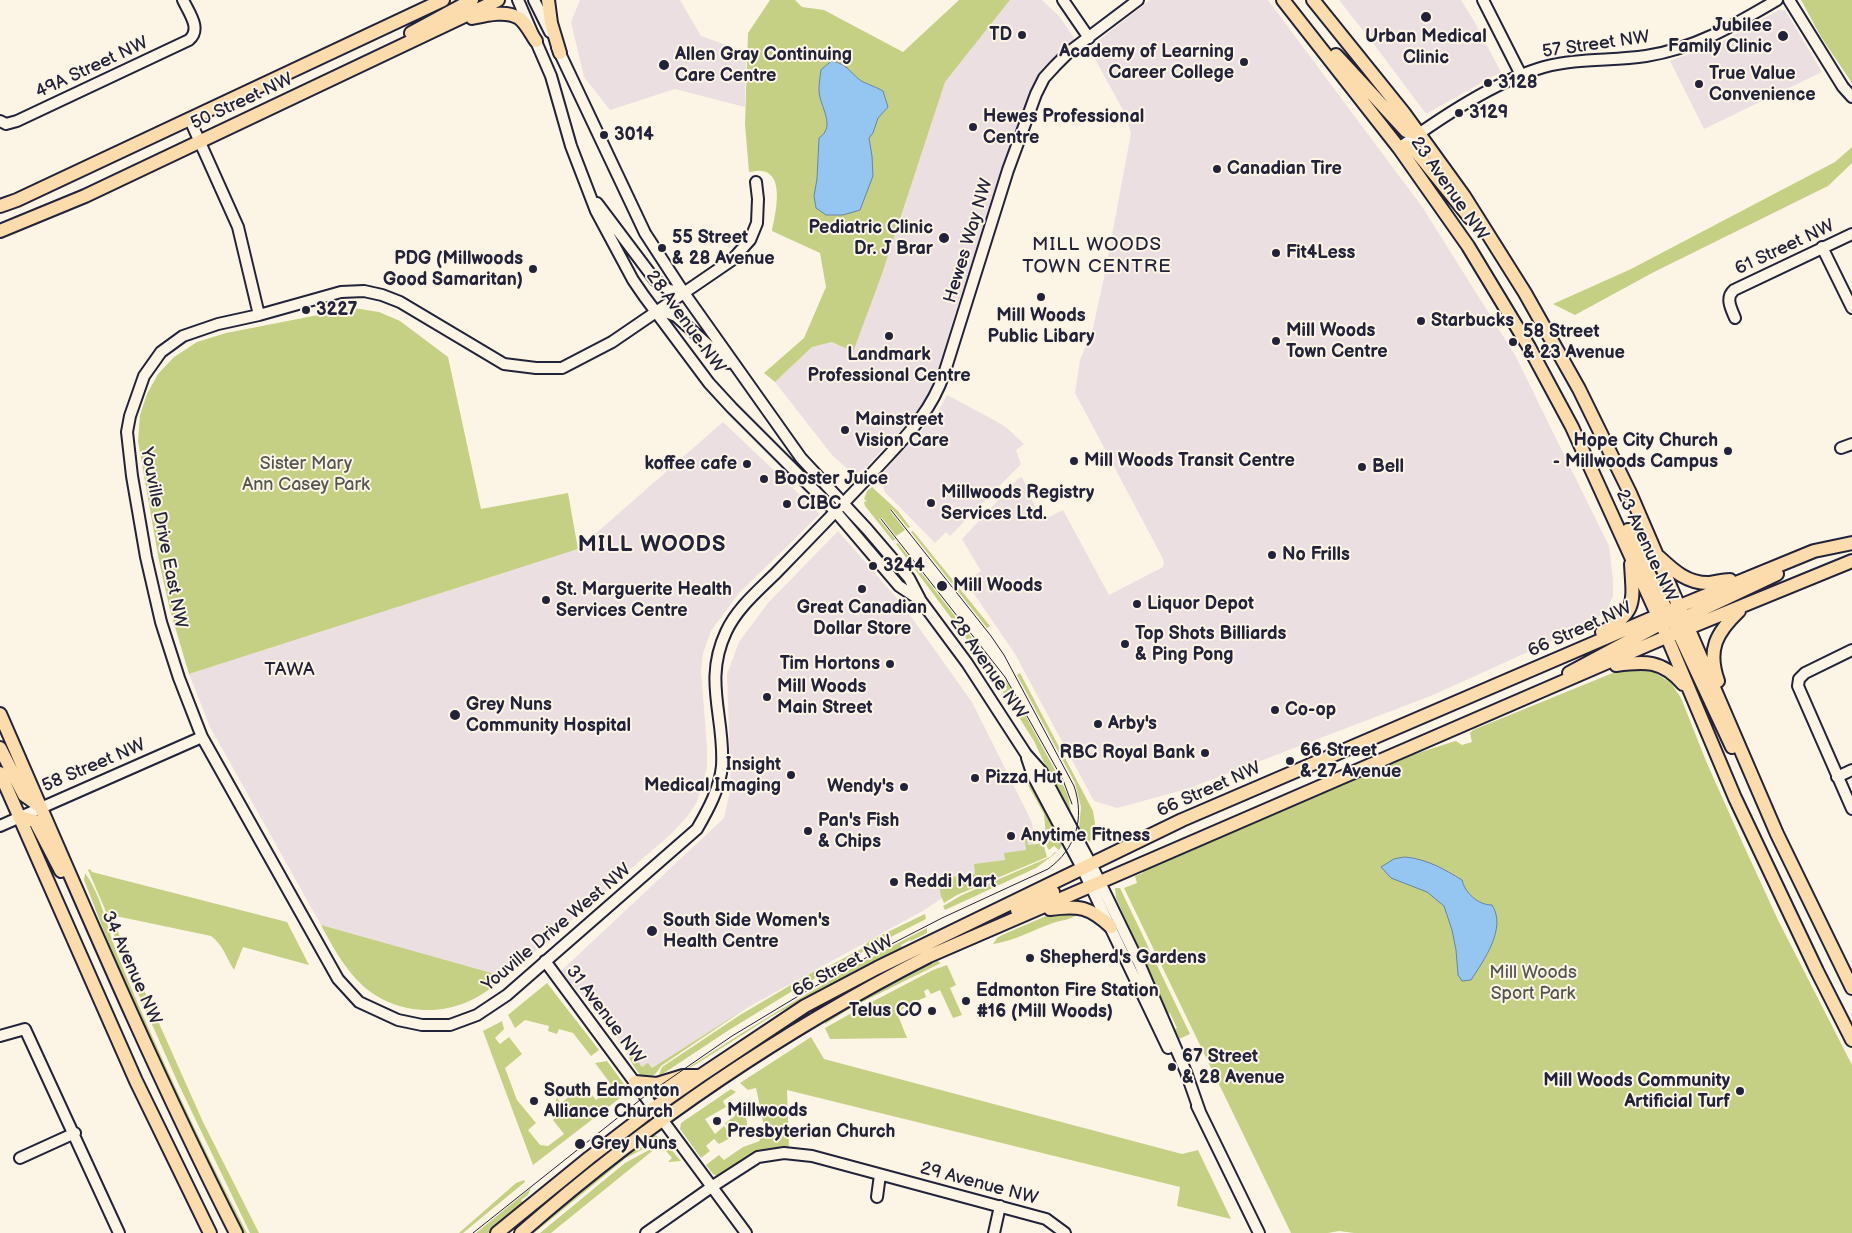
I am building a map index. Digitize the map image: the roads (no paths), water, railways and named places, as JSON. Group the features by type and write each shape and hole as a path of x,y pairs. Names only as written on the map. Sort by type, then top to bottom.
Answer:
{"main road":[{"name":"50 Street NW","path":"0,206 190,120 443,0"},
{"path":"372,60 417,30 472,0"},
{"name":"50 Street NW","path":"0,232 85,196 498,0"},
{"path":"548,0 550,22 560,53"},
{"name":"23 Avenue NW","path":"1283,0 1399,148 1468,246 1500,296 1572,427 1631,556 1673,621 1726,715 1778,834 1852,988"},
{"name":"23 Avenue NW","path":"1311,0 1323,12 1419,133 1464,196 1525,293 1579,389 1630,493 1656,555 1690,693 1761,854 1852,1040"},
{"path":"430,33 470,18 492,14 512,15 520,19 536,41"},
{"path":"1301,23 1332,50 1406,131 1419,133"},
{"path":"1399,148 1406,146 1414,149 1472,220 1496,246"},
{"path":"1572,427 1617,507 1673,621 1722,728 1734,751 1750,771"},
{"name":"66 Street NW","path":"497,1233 532,1203 654,1108 700,1076 805,1006 905,954 1091,874 1601,667 1740,581 1814,551 1852,543"},
{"path":"1656,555 1676,572 1692,581 1709,583 1726,580 1740,581"},
{"path":"1575,651 1613,626 1624,617 1631,607 1633,594 1631,556"},
{"path":"1557,686 1571,671 1673,621 1784,571 1796,558"},
{"name":"66 Street NW","path":"521,1233 594,1170 728,1073 860,993 929,956 1036,911 1091,874 1247,792 1575,651 1673,621 1747,604 1852,561"},
{"path":"1726,715 1713,662 1714,647 1716,640 1728,622 1747,604"},
{"path":"1601,667 1649,662 1667,670 1678,678 1690,693"},
{"name":"34 Avenue NW","path":"0,714 174,1106 236,1233"},
{"path":"0,748 24,795 41,807"},
{"path":"0,772 136,1081 210,1233"},
{"path":"19,817 35,821 104,950"},
{"path":"992,928 1002,918 1091,874"},
{"path":"1036,911 1072,906 1089,909 1111,927"},
{"path":"635,1082 657,1084 683,1076 700,1076"}],"street":[{"name":"49A Street NW","path":"1,122 6,124 17,121 186,42 193,37 195,25 183,0"},
{"name":"28 Avenue NW","path":"518,0 550,76 571,146 586,187 596,211 633,280 709,383 836,512 899,586 921,601"},
{"name":"28 Avenue NW","path":"534,0 645,233 684,293 801,458 909,578 921,601 967,663 1026,754 1042,772 1091,874 1139,963 1186,1072 1200,1112"},
{"path":"1063,0 1089,38"},
{"name":"Hewes Way NW","path":"844,504 912,430 934,401 1006,178 1031,106 1044,78 1069,52 1138,0"},
{"name":"57 Street NW","path":"1399,148 1419,133 1482,95 1522,75 1565,63 1644,56 1683,48 1719,33 1777,0"},
{"path":"1789,0 1843,87 1852,97"},
{"path":"1484,1 1522,75"},
{"path":"190,120 238,228 259,315"},
{"name":"Youville Drive East NW","path":"202,738 170,652 146,557 127,432 130,416 144,376 161,352 183,336 218,324 259,315 341,292 364,291 400,302 504,364 536,368 562,368 612,342 732,260 750,240 757,223 758,199 756,182"},
{"path":"586,187 655,280 669,290 684,293"},
{"name":"61 Street NW","path":"1735,318 1728,300 1734,290 1852,234"},
{"path":"1822,247 1852,308"},
{"path":"655,311 666,312 676,316 744,378"},
{"path":"1841,448 1852,444"},
{"name":"Youville Drive West NW","path":"202,738 338,979 359,1002 398,1020 422,1025 450,1025 477,1015 507,995 697,829 714,795 722,767 715,681 717,655 726,631 741,609 844,504"},
{"path":"1852,650 1810,669 1799,679 1799,691 1852,809"},
{"name":"58 Street NW","path":"0,826 202,738"},
{"path":"1837,776 1852,770"},
{"name":"28 Avenue NW","path":"1091,874 1111,927 1259,1233"},
{"name":"31 Avenue NW","path":"545,961 746,1233"},
{"path":"0,1036 25,1029 120,1233"},
{"path":"20,1158 75,1133"},
{"name":"29 Avenue NW","path":"646,1233 758,1157 784,1153 804,1155 1046,1219 1065,1233"},
{"path":"876,1198 880,1175"},
{"path":"994,1233 1000,1206"}],"water":[{"path":"832,61 846,67 863,82 883,91 888,107 878,118 873,133 869,138 873,176 860,210 843,215 826,215 816,208 814,196 817,179 819,138 827,128 826,115 820,96 820,75 821,70"},
{"path":"1405,857 1428,862 1449,872 1462,880 1469,894 1477,901 1492,905 1496,914 1495,934 1487,954 1471,980 1462,981 1458,975 1452,930 1444,906 1427,892 1391,878 1381,867 1394,859"}],"tram line":[{"path":"473,1233 645,1096 732,1036 878,951 942,918 1048,869 1058,861 1071,842 1076,832 1079,810 1074,786 1004,655 891,510"},
{"path":"881,519 1005,677 1063,780 1072,804"}],"place":[{"name":"Urban Medical Clinic","path":"1426,17"},
{"name":"TD","path":"1022,35"},
{"name":"Jubilee Family Clinic","path":"1783,36"},
{"name":"Academy of Learning Career College","path":"1244,62"},
{"name":"Allen Gray Continuing Care Centre","path":"664,65"},
{"name":"3128","path":"1488,83"},
{"name":"True Value Convenience","path":"1699,84"},
{"name":"3129","path":"1459,113"},
{"name":"Hewes Professional Centre","path":"973,127"},
{"name":"3014","path":"604,135"},
{"name":"Canadian Tire","path":"1217,169"},
{"name":"Pediatric Clinic Dr. J Brar","path":"944,238"},
{"name":"55 Street & 28 Avenue","path":"662,248"},
{"name":"Fit4Less","path":"1276,253"},
{"name":"PDG (Millwoods Good Samaritan)","path":"533,269"},
{"name":"Mill Woods Public Libary","path":"1041,297"},
{"name":"3227","path":"306,310"},
{"name":"Starbucks","path":"1421,321"},
{"name":"Landmark Professional Centre","path":"889,336"},
{"name":"Mill Woods Town Centre","path":"1276,341"},
{"name":"58 Street & 23 Avenue","path":"1513,342"},
{"name":"Mainstreet Vision Care","path":"845,430"},
{"name":"Hope City Church - Millwoods Campus","path":"1728,451"},
{"name":"Mill Woods Transit Centre","path":"1074,461"},
{"name":"koffee cafe","path":"747,464"},
{"name":"Bell","path":"1362,467"},
{"name":"Booster Juice","path":"764,479"},
{"name":"Millwoods Registry Services Ltd.","path":"931,503"},
{"name":"CIBC","path":"787,504"},
{"name":"No Frills","path":"1272,555"},
{"name":"3244","path":"873,566"},
{"name":"Mill Woods","path":"942,586"},
{"name":"Great Canadian Dollar Store","path":"862,589"},
{"name":"St. Marguerite Health Services Centre","path":"546,600"},
{"name":"Liquor Depot","path":"1137,604"},
{"name":"Top Shots Billiards & Ping Pong","path":"1125,644"},
{"name":"Tim Hortons","path":"890,664"},
{"name":"Mill Woods Main Street","path":"767,697"},
{"name":"Co-op","path":"1275,710"},
{"name":"Grey Nuns Community Hospital","path":"455,715"},
{"name":"Arby's","path":"1098,724"},
{"name":"RBC Royal Bank","path":"1205,753"},
{"name":"66 Street & 27 Avenue","path":"1290,761"},
{"name":"Insight Medical Imaging","path":"791,775"},
{"name":"Pizza Hut","path":"975,778"},
{"name":"Wendy's","path":"904,787"},
{"name":"Pan's Fish & Chips","path":"808,831"},
{"name":"Anytime Fitness","path":"1011,836"},
{"name":"Reddi Mart","path":"894,882"},
{"name":"South Side Women's Health Centre","path":"652,931"},
{"name":"Shepherd's Gardens","path":"1030,958"},
{"name":"Edmonton Fire Station #16 (Mill Woods)","path":"966,1001"},
{"name":"Telus CO","path":"932,1011"},
{"name":"67 Street & 28 Avenue","path":"1172,1067"},
{"name":"Mill Woods Community Artificial Turf","path":"1740,1091"},
{"name":"South Edmonton Alliance Church","path":"534,1101"},
{"name":"Millwoods Presbyterian Church","path":"717,1121"},
{"name":"Grey Nuns","path":"580,1144"}],"district":[{"name":"MILL WOODS TOWN CENTRE","path":"1097,256"},
{"name":"MILL WOODS","path":"652,545"},
{"name":"TAWA","path":"290,670"}],"park label":[{"name":"Sister Mary Ann Casey Park","path":"306,474"},
{"name":"Mill Woods Sport Park","path":"1533,983"}]}
